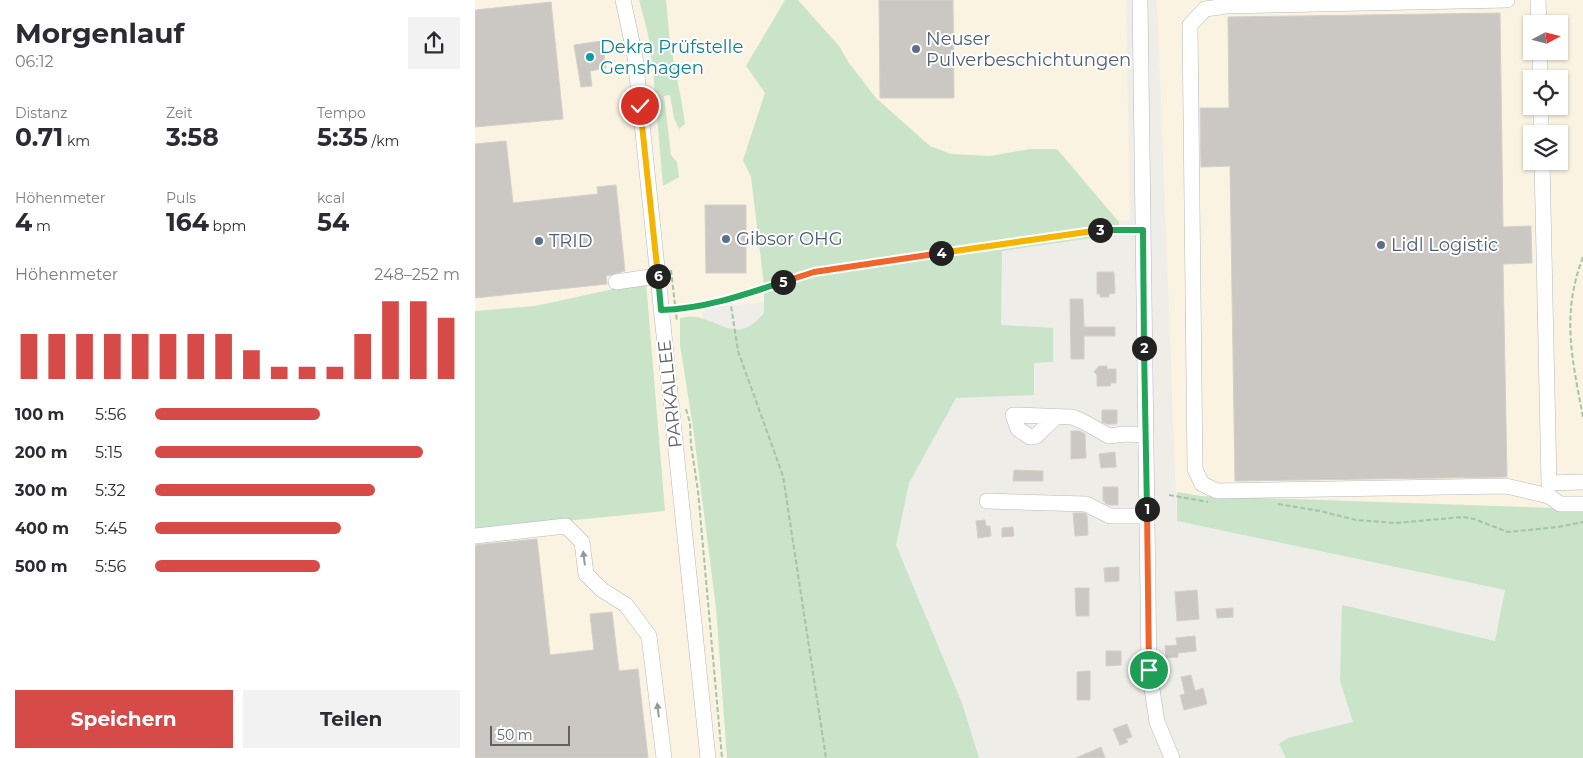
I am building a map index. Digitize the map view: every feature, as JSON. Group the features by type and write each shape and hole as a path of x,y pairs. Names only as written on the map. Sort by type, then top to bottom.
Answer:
{"street":[{"name":"PARKALLEE","path":"623,0 635,56 708,758"},
{"path":"1140,0 1150,679 1157,722 1172,758"},
{"path":"1507,0 1227,6 1205,9 1191,25 1195,469 1202,484 1217,491 1506,486 1549,489 1583,482"},
{"path":"1538,0 1539,15"},
{"path":"1542,170 1549,489 1560,504 1583,504"},
{"path":"616,282 657,276"},
{"path":"1057,416 1072,417 1109,436 1125,434 1145,435"},
{"path":"987,501 1086,504 1110,516 1147,516"},
{"path":"475,536 566,526 582,542 586,574 602,590 626,605 649,636 664,758"}],"path":[{"path":"661,310 676,310 730,299 814,272 1099,230 1143,230"},
{"path":"1583,257 1574,283 1569,318 1571,349 1583,417"},
{"path":"730,299 738,351 783,476 826,758"},
{"path":"1169,495 1213,503"},
{"path":"1277,504 1320,511 1356,520 1395,523 1463,517 1474,519 1508,532 1558,527 1583,522"}],"shaded area":[{"path":"475,0 1126,0 1130,220 1096,222 770,302 702,308 744,758 475,758"},
{"path":"1157,0 1583,0 1583,758 1505,590 1177,521"}],"green space":[{"path":"639,0 666,0 670,41 685,124 679,129 674,118 670,95 664,96 671,155 677,162 679,177 663,186 653,70 648,34"},
{"path":"785,0 798,0 839,46 849,63 876,98 930,146 951,154 990,156 1030,149 1057,149 1119,222 1119,234 1002,251 1001,325 1053,328 1053,362 1034,363 1034,395 956,398 909,483 896,545 962,703 979,758 727,758 716,608 693,427 680,345 680,318 698,317 726,328 740,329 748,327 764,313 764,285 751,177 743,160 765,93 746,66"},
{"path":"646,282 665,511 475,530 475,311 535,306"},
{"path":"1177,492 1201,496 1583,509 1583,758 1286,758 1279,744 1288,738 1353,722 1340,681 1342,605 1495,641 1505,590 1177,521"}],"building":[{"name":"Neuser Pulverbeschichtungen","path":"879,0 953,0 954,98 880,98"},
{"path":"551,2 563,119 475,127 475,10"},
{"name":"Lidl Logistic","path":"1500,13 1503,227 1531,226 1532,263 1503,264 1507,477 1235,481 1230,166 1201,167 1200,108 1229,108 1228,17"},
{"name":"Dekra Prüfstelle Genshagen","path":"602,41 606,68 590,71 592,86 581,87 574,45"},
{"name":"TRID","path":"506,141 513,203 598,194 597,187 616,185 625,271 606,276 607,284 475,298 475,144"},
{"name":"Gibsor OHG","path":"705,205 746,205 746,273 706,273"},
{"path":"1097,272 1114,272 1115,293 1109,294 1109,297 1100,297 1100,294 1097,294"},
{"path":"1070,299 1083,299 1084,327 1115,327 1115,336 1084,336 1084,359 1071,359"},
{"path":"1099,366 1107,366 1107,369 1116,369 1116,383 1111,383 1110,386 1097,386 1097,375 1094,372"},
{"path":"1102,410 1117,410 1117,424 1102,422"},
{"path":"1071,431 1080,431 1085,434 1086,458 1071,459"},
{"path":"1115,452 1116,467 1101,468 1099,454"},
{"path":"1014,470 1043,471 1043,481 1013,481"},
{"path":"1103,487 1118,487 1118,505 1109,505 1103,501"},
{"path":"1073,513 1084,513 1087,515 1088,535 1075,536"},
{"path":"985,520 986,526 990,526 991,536 978,538 976,521"},
{"path":"1013,527 1014,536 1002,537 1002,528"},
{"path":"537,539 550,655 594,650 590,614 612,612 619,671 638,669 648,758 475,758 475,545"},
{"path":"1119,567 1119,581 1105,582 1104,568"},
{"path":"1075,588 1089,588 1089,616 1076,616"},
{"path":"1197,590 1199,619 1177,621 1175,592"},
{"path":"1233,608 1233,617 1217,618 1216,609"},
{"path":"1195,636 1196,651 1178,653 1178,657 1166,658 1165,646 1177,645 1176,638"},
{"path":"1106,651 1121,651 1121,665 1106,666"},
{"path":"1090,671 1090,700 1077,700 1077,672"},
{"path":"1191,675 1195,691 1203,688 1207,704 1184,710 1180,695 1185,694 1181,677"},
{"path":"1127,724 1132,737 1126,739 1128,742 1120,745 1113,729"},
{"path":"1101,747 1105,758 1076,758"}],"place":[{"name":"Neuser Pulverbeschichtungen","path":"916,49"},
{"name":"Dekra Prüfstelle Genshagen","path":"590,57"},
{"name":"Gibsor OHG","path":"726,239"},
{"name":"TRID","path":"539,241"},
{"name":"Lidl Logistic","path":"1381,245"}],"route":[{"path":"640,106 661,310 676,310 730,299 814,272 1099,230 1143,230 1149,670"}]}
